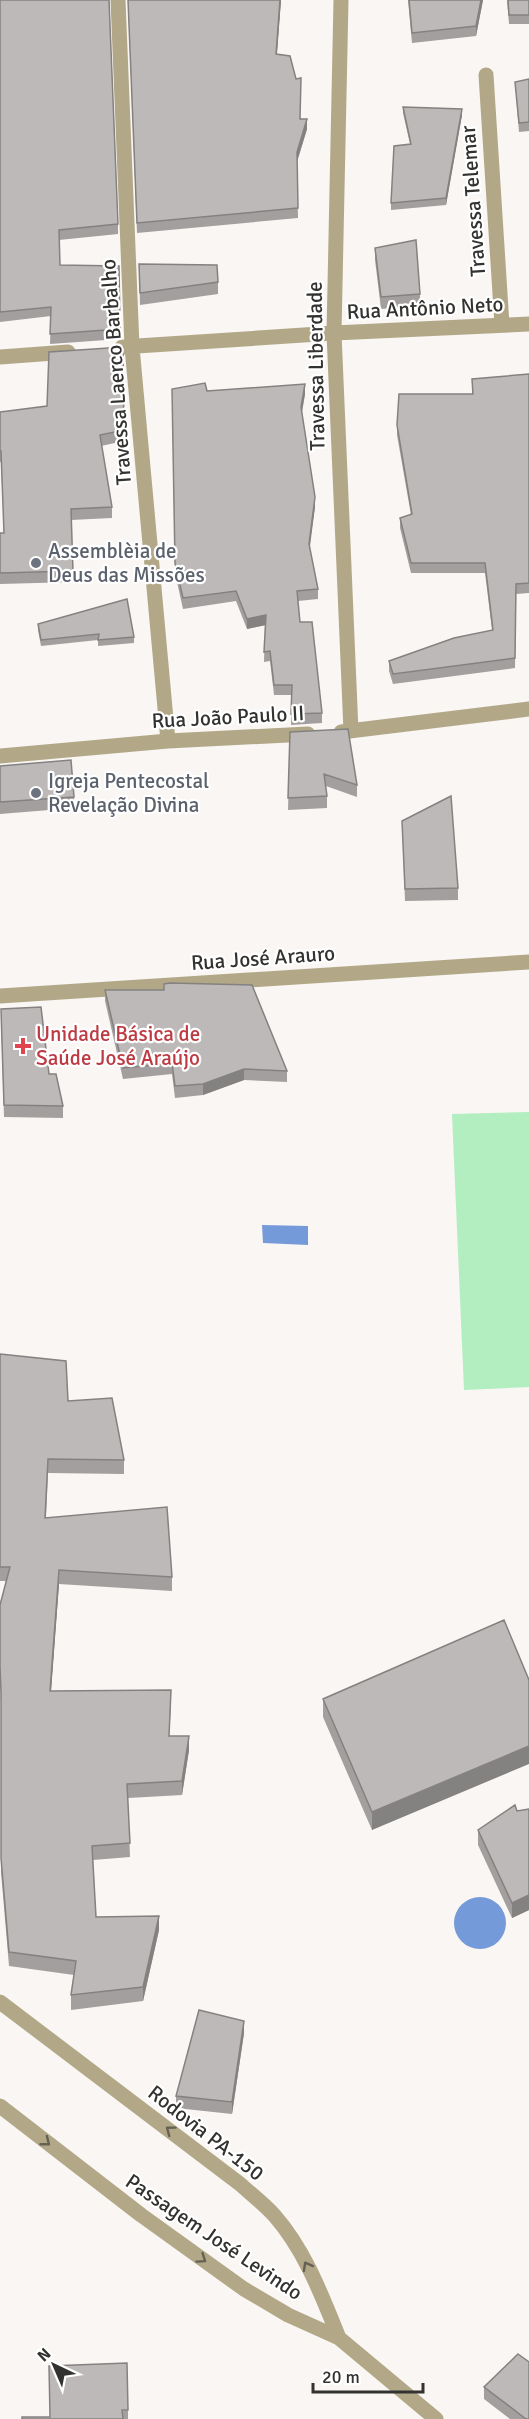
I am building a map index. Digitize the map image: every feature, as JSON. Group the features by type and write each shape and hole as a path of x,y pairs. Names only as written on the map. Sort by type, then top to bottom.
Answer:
{"street":[{"name":"Travessa Laerco Barbalho","path":"118,0 132,346 168,741"},
{"name":"Travessa Liberdade","path":"341,0 334,333 351,731"},
{"name":"Travessa Telemar","path":"486,75 502,325"},
{"name":"Rua Antônio Neto","path":"110,348 334,333 529,324"},
{"path":"0,357 88,350"},
{"name":"Rua João Paulo II","path":"0,756 168,741 351,731 529,709"},
{"name":"Rua José Arauro","path":"0,996 529,962"},
{"name":"Rodovia PA-150","path":"0,2002 240,2184 274,2216 293,2241 316,2282 339,2338"},
{"name":"Passagem José Levindo","path":"0,2106 141,2215 244,2289 288,2315 339,2338 436,2419"}],"green space":[{"path":"529,1112 529,1387 464,1390 452,1114"}],"water":[{"path":"262,1225 308,1226 308,1245 263,1243"},
{"path":"475,1897 485,1897 499,1904 506,1923 499,1942 485,1949 475,1949 465,1945 458,1938 454,1928 454,1918 458,1908 465,1901"}],"building":[{"path":"0,0 109,0 118,224 59,230 60,265 119,266 120,329 50,334 51,307 0,312"},
{"path":"128,0 280,0 276,54 290,56 296,79 301,78 300,119 307,119 297,152 298,208 137,223"},
{"path":"409,0 481,0 476,26 412,33"},
{"path":"508,0 529,0 529,15 509,15"},
{"path":"529,79 529,122 519,123 515,82"},
{"path":"403,107 462,109 446,198 391,203 394,146 411,144"},
{"path":"416,240 420,294 381,297 375,248"},
{"path":"139,264 217,265 218,282 140,293"},
{"path":"123,347 124,430 100,435 112,507 71,509 73,571 0,573 0,533 4,533 0,412 47,406 49,352"},
{"path":"529,374 529,583 516,584 515,658 393,674 389,661 454,638 493,630 485,563 411,563 400,518 412,514 397,425 399,394 473,394 472,379"},
{"path":"205,383 207,391 305,384 301,407 315,497 309,544 318,589 297,591 300,622 312,622 322,713 291,714 292,685 274,685 270,651 264,652 266,615 247,619 236,591 183,598 175,563 172,389"},
{"path":"127,599 134,637 98,640 99,634 41,640 38,624"},
{"path":"348,729 357,785 324,774 327,796 288,798 290,732"},
{"name":"Igreja Pentecostal Revelação Divina","path":"71,760 74,797 0,802 0,766"},
{"path":"451,796 458,888 405,889 402,821"},
{"path":"164,984 252,985 287,1071 244,1069 203,1084 175,1086 172,1063 123,1068 105,990 164,990"},
{"name":"Unidade Básica de Saúde José Araújo","path":"41,1007 49,1074 56,1074 63,1106 4,1105 1,1009"},
{"path":"0,1354 66,1361 68,1401 112,1398 124,1460 48,1459 45,1518 167,1507 172,1577 59,1570 50,1691 171,1690 169,1736 189,1736 182,1781 127,1784 130,1843 92,1846 96,1917 159,1916 143,1987 71,1995 76,1961 9,1952 1,1858 0,1605 10,1567 0,1567"},
{"path":"504,1620 529,1680 529,1746 372,1812 323,1699"},
{"path":"515,1805 517,1811 529,1809 529,1895 512,1903 478,1830"},
{"path":"199,2010 244,2021 232,2102 176,2096"},
{"path":"518,2354 529,2362 529,2419 484,2387"},
{"path":"127,2363 128,2410 122,2410 123,2419 22,2419 22,2417 50,2417 49,2366"}],"place":[{"name":"Assemblèia de Deus das Missões","path":"36,563"},
{"name":"Igreja Pentecostal Revelação Divina","path":"36,793"},
{"name":"Unidade Básica de Saúde José Araújo","path":"23,1046"}]}
